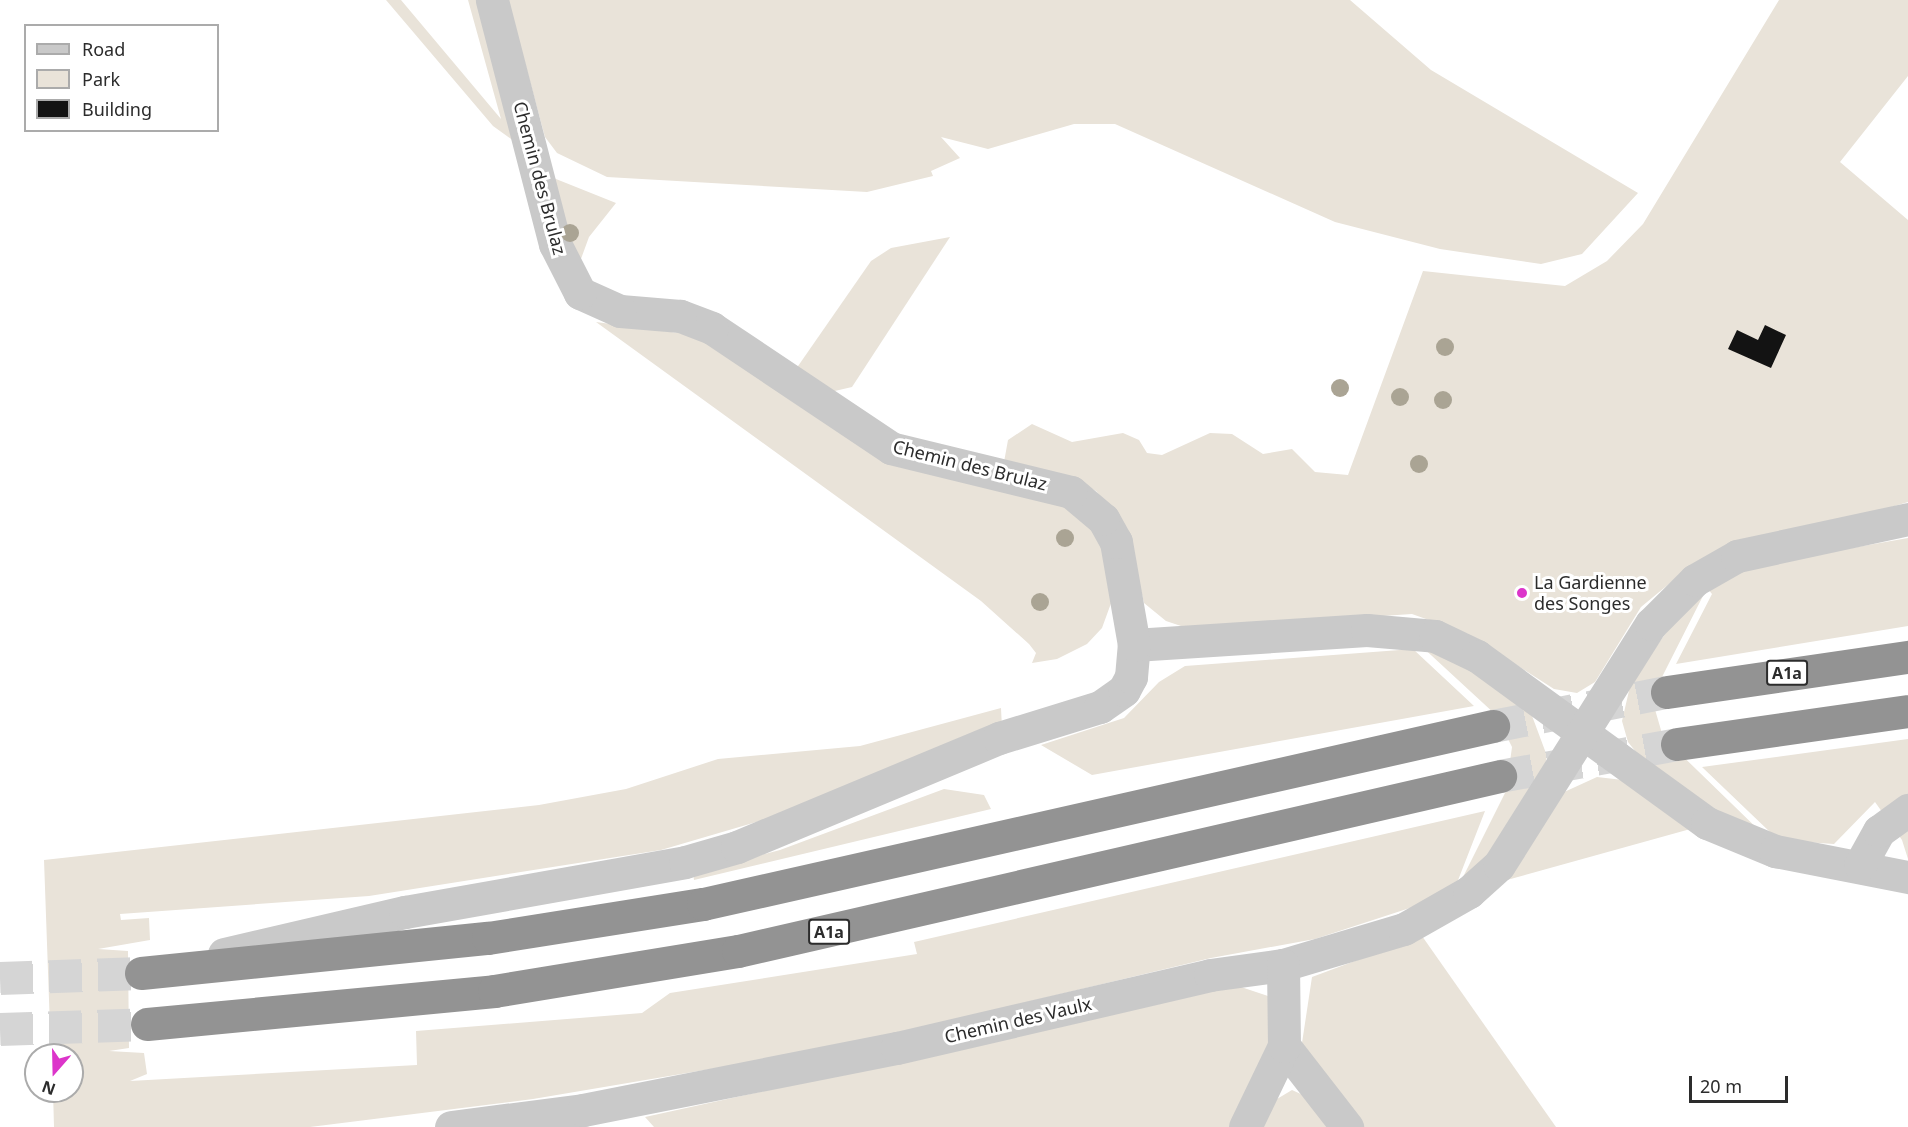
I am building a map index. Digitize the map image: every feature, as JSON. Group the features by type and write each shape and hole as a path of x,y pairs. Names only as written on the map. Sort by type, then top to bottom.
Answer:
{"highway":[{"name":"A1a","path":"1667,692 1908,657"},
{"path":"1677,744 1908,711"},
{"path":"141,973 488,938 703,904 1493,726"},
{"name":"A1a","path":"147,1024 494,991 738,951 1500,776"}],"street":[{"name":"Chemin des Brulaz","path":"141,973 405,912 674,864 737,847 999,738 1113,701 1131,676 1134,645 1116,542 1103,519 1071,492 891,448 712,328 680,316 620,311 580,293 555,243 492,0"},
{"name":"Chemin des Vaulx","path":"451,1127 700,1089 1210,975 1283,965 1404,929 1461,897 1499,865 1628,660 1664,608 1695,580 1737,556 1908,519"},
{"path":"1134,645 1421,632 1451,641 1512,681 1655,787 1740,839 1908,877"},
{"path":"1860,865 1879,831 1908,810"},
{"path":"1245,1127 1284,1046 1283,965"},
{"path":"1284,1046 1347,1127"}],"green space":[{"path":"386,0 401,0 501,119 468,0 480,0 518,144 493,126"},
{"path":"508,0 1350,0 1431,70 1638,193 1582,254 1541,264 1440,249 1335,222 1115,124 1074,124 988,149 941,137 960,158 931,171 933,176 867,192 607,177 557,153 545,137"},
{"path":"1779,0 1908,0 1908,76 1840,162 1908,220 1908,502 1687,569 1641,607 1595,682 1577,693 1554,689 1468,634 1412,614 1190,629 1166,621 1144,603 1125,525 1096,491 1071,478 1004,462 1008,440 1032,424 1072,442 1123,433 1139,440 1147,453 1162,455 1210,433 1232,434 1263,454 1292,449 1315,472 1348,475 1423,271 1565,286 1607,261 1643,224"},
{"path":"551,177 616,203 589,237 578,267"},
{"path":"950,237 852,387 826,393 796,369 871,261 891,248"},
{"path":"596,322 701,336 853,441 1045,495 1085,520 1107,554 1114,595 1102,628 1087,644 1057,659 1032,663 1036,653 1029,644 981,601"},
{"path":"1908,538 1908,626 1676,664 1712,594 1707,588 1662,677 1654,706 1663,737 1766,837 1741,828 1644,762 1628,742 1622,721 1631,682 1695,592 1750,566"},
{"path":"1419,644 1439,649 1528,705 1547,756 1542,780 1491,857 1460,883 1506,791 1512,747 1496,715"},
{"path":"1413,649 1474,706 1092,775 1041,745 1124,718 1159,682 1185,666"},
{"path":"1001,708 1002,728 825,802 661,850 369,896 120,914 121,920 149,918 150,940 98,949 128,951 129,1048 109,1051 144,1053 147,1074 130,1081 417,1065 416,1031 642,1013 670,993 917,954 914,942 1485,811 1455,888 1422,904 1315,939 1211,958 836,1048 533,1099 310,1127 54,1127 53,1103 84,1103 84,1043 51,1043 44,860 539,805 626,789 718,759 860,746"},
{"path":"1908,739 1908,859 1902,840 1875,802 1834,844 1790,841 1771,833 1702,767"},
{"path":"1597,777 1623,780 1694,828 1507,880 1562,793"},
{"path":"944,789 984,795 991,809 694,880 693,873 780,850"},
{"path":"1422,936 1556,1127 1364,1127 1302,1043 1312,977"},
{"path":"1226,982 1268,996 1274,1030 1235,1127 654,1127 645,1117 930,1055"},
{"path":"1292,1090 1316,1101 1335,1127 1258,1127 1272,1102"}],"building":[{"path":"1765,325 1786,335 1771,368 1728,349 1737,330 1758,340"}],"tunnel":[{"path":"1493,726 1667,692"},
{"path":"1500,776 1677,744"},
{"path":"0,978 141,973"},
{"path":"0,1029 147,1024"}],"place":[{"name":"La Gardienne des Songes","path":"1522,593"}]}
